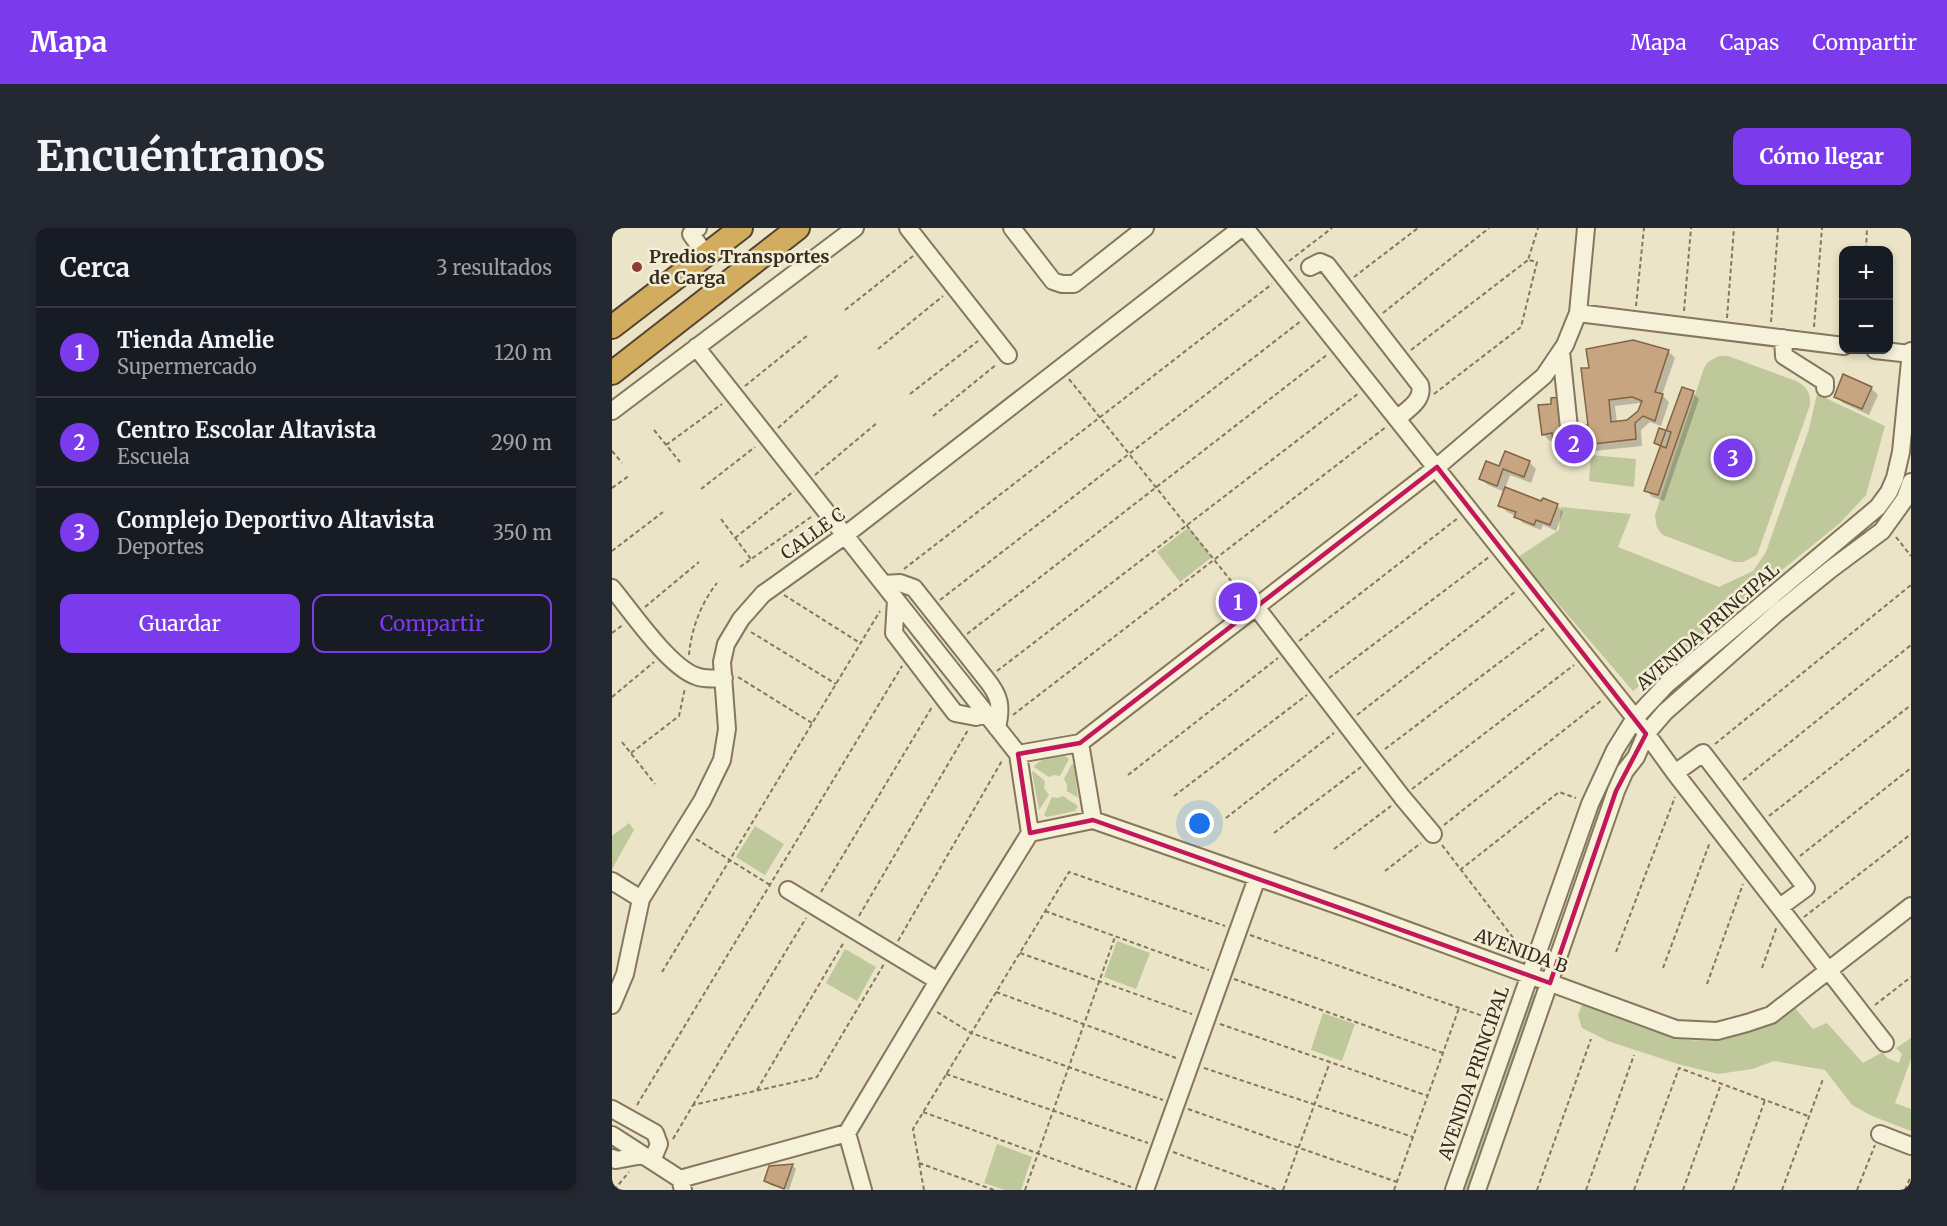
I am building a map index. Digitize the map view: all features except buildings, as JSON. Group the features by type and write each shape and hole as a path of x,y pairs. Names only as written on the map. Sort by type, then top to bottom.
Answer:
{"highway":[{"path":"646,346 634,345 625,338 618,323 741,228"},
{"path":"612,373 798,228"}],"street":[{"path":"612,411 855,228"},
{"path":"908,228 1008,355"},
{"path":"1012,228 1053,281 1062,284 1074,284 1124,235 1145,228"},
{"name":"CALLE C","path":"612,1005 625,974 641,899 702,801 722,760 727,729 724,673 726,644 738,624 764,594 844,536 1241,228"},
{"path":"1245,228 1613,690 1678,777 1886,1043"},
{"path":"1015,750 1080,743 1437,467 1544,376 1565,345 1578,313 1586,228"},
{"path":"692,230 706,255"},
{"path":"1310,267 1320,262 1327,266 1420,385 1422,392 1420,398 1398,418"},
{"path":"1578,313 1839,345"},
{"path":"1777,338 1784,356 1825,382 1825,388"},
{"path":"612,1135 651,1160 682,1184 847,1133 1030,833 1015,750 997,728 981,716 890,593 696,347"},
{"path":"1561,351 1571,447"},
{"path":"1893,352 1911,353"},
{"name":"AVENIDA PRINCIPAL","path":"1454,1190 1590,804 1615,750 1635,718 1667,684 1878,507 1895,478 1901,452 1911,353"},
{"name":"AVENIDA PRINCIPAL","path":"1477,1190 1616,791 1625,771 1636,757 1646,734 1665,712 1778,612 1882,531 1905,499 1911,482"},
{"path":"890,593 900,583 915,588 994,688 1000,702 1001,712 997,728"},
{"path":"612,588 672,661 698,678 724,673"},
{"path":"890,593 894,633 955,713 981,716"},
{"path":"1255,608 1433,834"},
{"path":"1030,833 1093,820 1080,743"},
{"path":"1678,777 1703,753 1806,888 1781,909"},
{"name":"AVENIDA B","path":"1093,820 1257,878 1531,969 1550,983 1676,1029 1716,1031 1771,1015 1911,906"},
{"path":"1145,1190 1257,878"},
{"path":"612,881 641,899"},
{"path":"788,890 938,981"},
{"path":"612,1109 655,1133 659,1144 651,1160"},
{"path":"847,1133 863,1190"},
{"path":"1880,1134 1911,1146"},
{"path":"612,1158 651,1160"}],"path":[{"path":"662,972 890,593 1100,417 1281,272 1332,228"},
{"path":"1342,286 1418,228"},
{"path":"1371,323 1489,228"},
{"path":"1400,359 1528,260 1538,228"},
{"path":"1635,320 1644,228"},
{"path":"1682,326 1691,228"},
{"path":"1726,331 1734,228"},
{"path":"1777,338 1778,228"},
{"path":"1813,342 1822,228"},
{"path":"1866,246 1868,228"},
{"path":"844,310 923,247"},
{"path":"1420,398 1431,397 1521,327 1537,262 1528,260"},
{"path":"878,349 955,287"},
{"path":"930,608 1313,312"},
{"path":"910,394 990,332"},
{"path":"666,445 734,395 808,335"},
{"path":"957,642 1339,345"},
{"path":"933,416 1008,355"},
{"path":"1060,368 1255,608"},
{"path":"701,489 767,437 838,375"},
{"path":"986,679 1370,384"},
{"path":"997,728 1398,418"},
{"path":"735,537 804,484 878,422"},
{"path":"654,430 680,462"},
{"path":"612,451 621,463"},
{"path":"612,488 630,476"},
{"path":"740,567 823,508"},
{"path":"612,551 663,512"},
{"path":"721,519 751,559"},
{"path":"1887,525 1911,556"},
{"path":"1174,796 1501,548"},
{"path":"635,615 699,562"},
{"path":"1226,818 1528,582"},
{"path":"631,753 680,716 693,630 709,592 717,583"},
{"path":"1703,753 1911,585"},
{"path":"773,588 860,643"},
{"path":"1274,833 1557,619"},
{"path":"738,624 836,684"},
{"path":"1731,790 1911,645"},
{"path":"612,696 666,653"},
{"path":"630,1118 910,653"},
{"path":"1334,849 1586,656"},
{"path":"724,673 812,723"},
{"path":"1385,871 1613,690"},
{"path":"1758,825 1911,705"},
{"path":"756,1091 981,716"},
{"path":"622,742 655,784"},
{"path":"651,1160 693,1106 817,1077 1015,750"},
{"path":"1788,865 1911,768"},
{"path":"1616,952 1678,777"},
{"path":"1461,870 1559,792 1590,804"},
{"path":"1663,968 1716,825"},
{"path":"683,831 770,885"},
{"path":"1433,834 1531,969"},
{"path":"1794,925 1911,834"},
{"path":"1707,984 1749,868"},
{"path":"924,1190 912,1129 1069,872 1511,1026"},
{"path":"1762,968 1781,909"},
{"path":"1045,911 1443,1053"},
{"path":"1024,1190 1115,936"},
{"path":"1020,953 1428,1096"},
{"path":"1863,1014 1911,977"},
{"path":"996,992 1191,1063 1413,1137"},
{"path":"924,1005 971,1033 1397,1182"},
{"path":"1394,1190 1459,1008"},
{"path":"1537,1190 1591,1039"},
{"path":"1586,1190 1634,1055"},
{"path":"1283,1190 1330,1062"},
{"path":"1634,1190 1679,1068 1808,1116"},
{"path":"946,1074 1277,1190"},
{"path":"1782,1190 1823,1079"},
{"path":"1683,1190 1722,1084"},
{"path":"1733,1190 1765,1100"},
{"path":"922,1113 1140,1190"},
{"path":"1857,1190 1880,1134"},
{"path":"919,1163 994,1190"},
{"path":"1905,1190 1911,1176"}],"highlighted area":[{"path":"1437,467 1646,734 1616,791 1550,983 1093,820 1030,833 1018,754 1080,743"}],"green space":[{"path":"1719,356 1728,356 1796,381 1805,387 1810,396 1810,405 1757,555 1743,562 1734,562 1663,535 1655,518 1704,368 1708,362"},
{"path":"1817,394 1885,426 1866,495 1840,523 1633,691 1518,557 1559,530 1561,507 1631,514 1618,547 1719,587 1753,571 1766,552 1809,429"},
{"path":"1591,455 1636,459 1634,487 1589,481"},
{"path":"1189,527 1212,557 1180,582 1157,552"},
{"path":"1065,756 1069,759 1060,776 1049,777 1034,767 1044,760"},
{"path":"1072,764 1078,798 1067,791 1064,779"},
{"path":"1032,772 1045,781 1044,788 1049,795 1039,810"},
{"path":"1063,796 1078,806 1075,811 1047,817 1044,815 1052,797"},
{"path":"629,823 634,830 612,869 612,836"},
{"path":"755,826 784,844 765,875 736,857"},
{"path":"1117,941 1150,953 1136,989 1104,977"},
{"path":"845,949 876,967 857,1001 826,983"},
{"path":"1531,993 1537,995 1471,1190 1459,1190"},
{"path":"1583,1002 1651,1031 1687,1040 1705,1041 1723,1039 1742,1033 1795,1008 1813,1029 1827,1023 1863,1063 1883,1052 1887,1058 1899,1063 1902,1054 1896,1048 1911,1038 1911,1059 1895,1103 1911,1109 1911,1131 1872,1116 1852,1105 1825,1070 1774,1061 1752,1069 1718,1074 1678,1064 1608,1041 1582,1028 1578,1015"},
{"path":"1323,1013 1355,1024 1342,1061 1311,1050"},
{"path":"997,1144 1032,1157 1021,1190 1005,1190 984,1183"}],"place":[{"name":"Predios Transportes de Carga","path":"637,267"},
{"name":"Centro Escolar Altavista","path":"1574,444"},
{"name":"Complejo Deportivo Altavista","path":"1733,458"},
{"name":"Tienda Amelie","path":"1238,602"}]}
